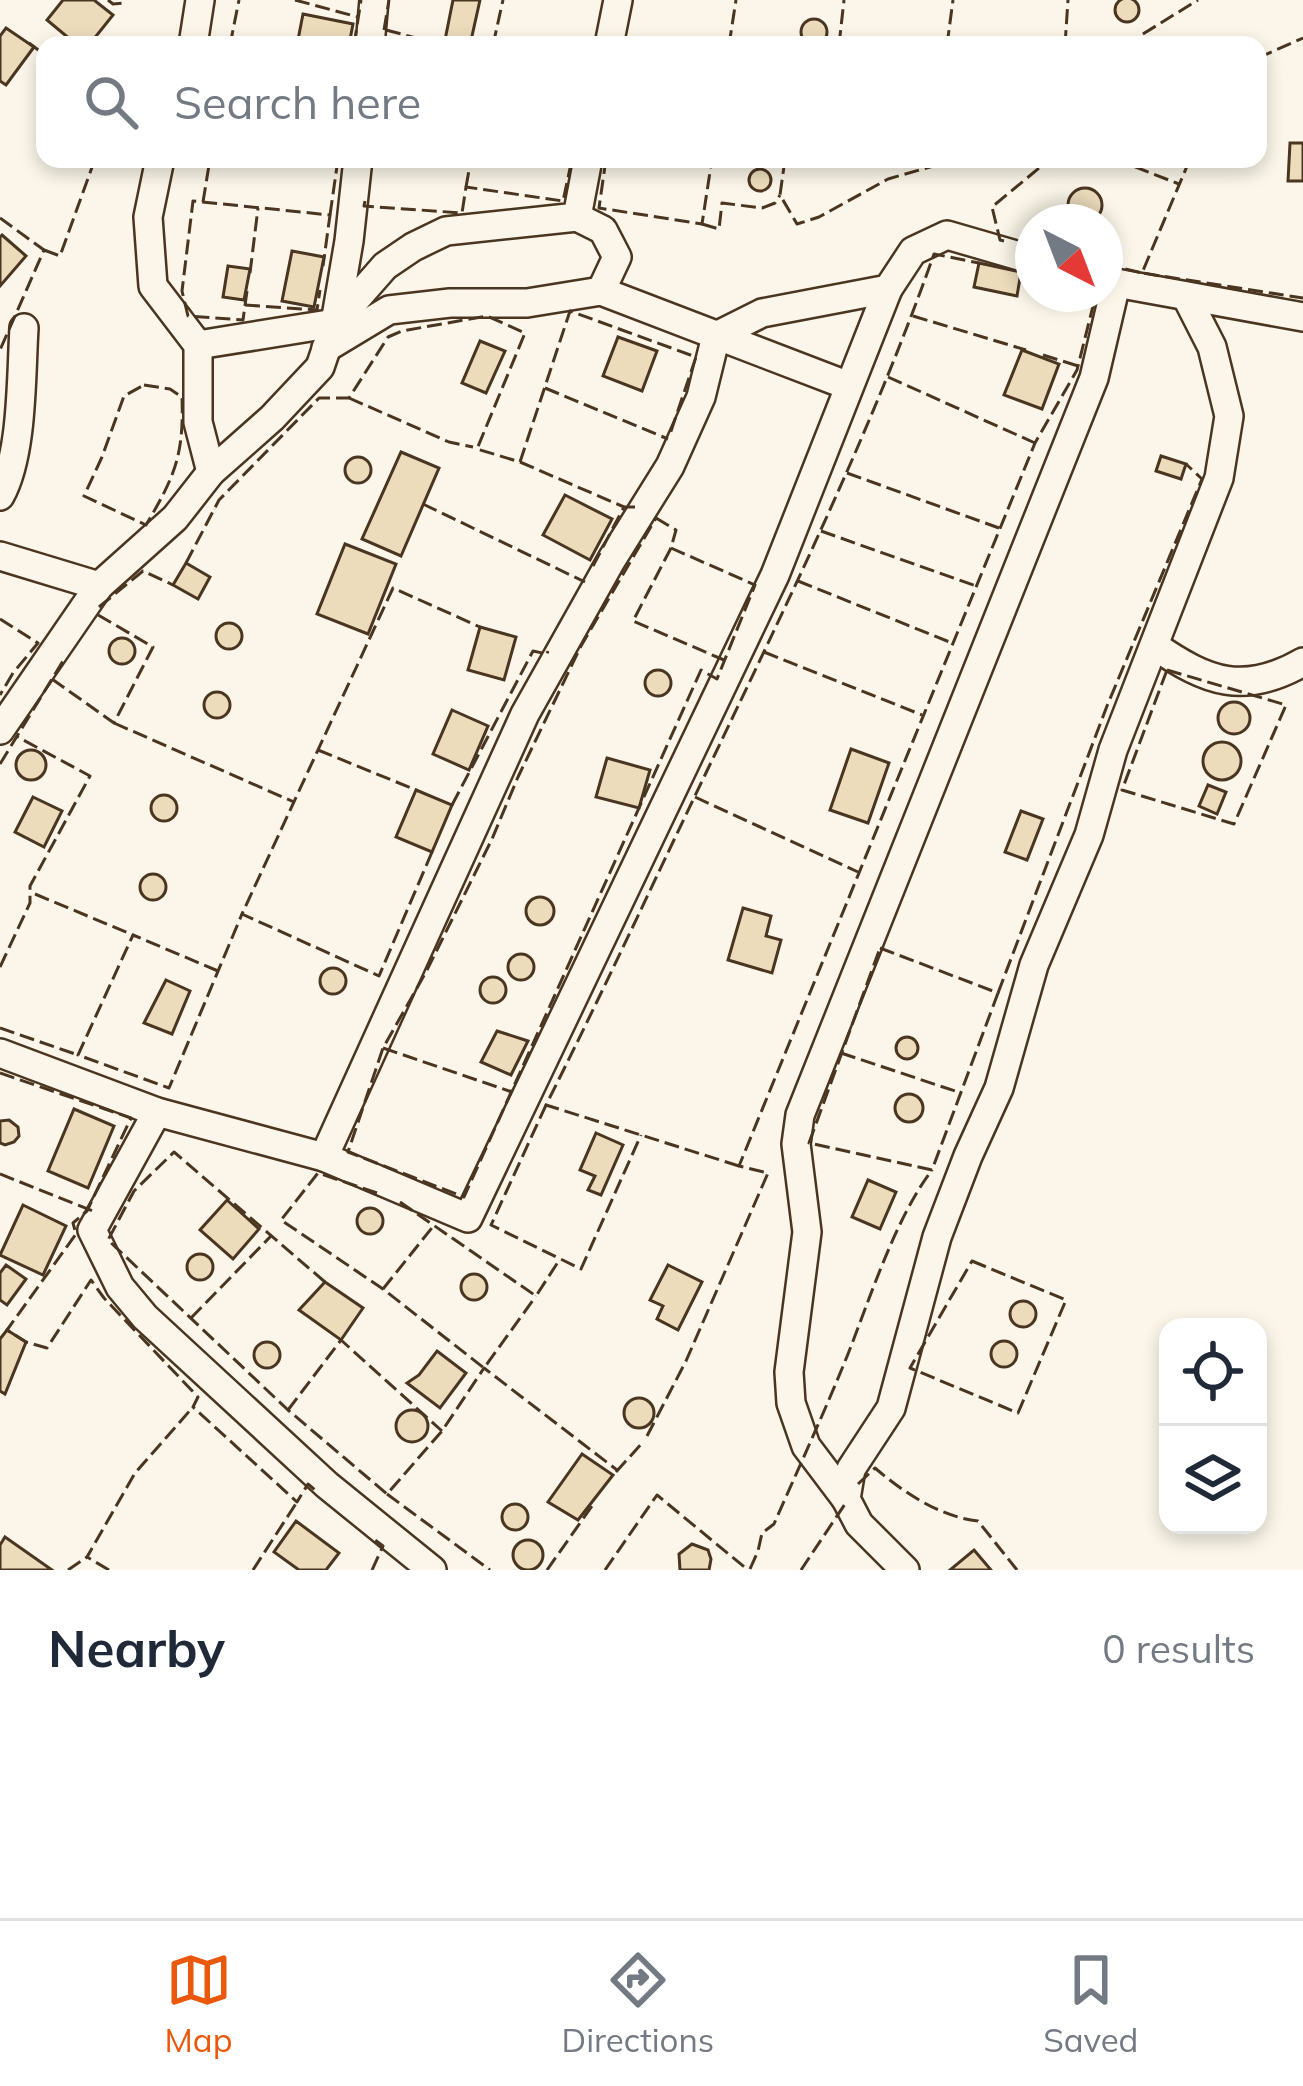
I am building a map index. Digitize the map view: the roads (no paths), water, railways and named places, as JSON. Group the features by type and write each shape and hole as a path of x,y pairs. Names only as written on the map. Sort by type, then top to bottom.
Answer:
{"street":[{"path":"195,36 200,0"},
{"path":"371,36 374,0"},
{"path":"611,36 618,0"},
{"path":"158,168 148,217 153,286 198,345 198,422 211,472"},
{"path":"0,730 99,586 175,518 211,472 320,367 331,336 349,241 357,168"},
{"path":"577,217 586,168"},
{"path":"331,336 385,266 446,231 577,217 603,230 617,257 601,292"},
{"path":"0,1053 157,1112 324,1157 468,1218 775,575 887,289 914,250 947,235 1015,255"},
{"path":"1123,285 1303,317"},
{"path":"716,335 763,313 887,289"},
{"path":"198,345 331,336 389,310 450,303 527,303 601,292 849,386"},
{"path":"846,1499 851,1469 891,1408 938,1237 999,1088 1034,965 1089,835 1113,750 1219,478 1229,416 1212,347 1186,296"},
{"path":"905,1570 859,1524 806,1446 791,1403 789,1372 807,1232 796,1144 800,1115 1094,378 1106,312"},
{"path":"0,496 7,484 18,425 24,328"},
{"path":"324,1157 525,714 670,466 701,397 716,335"},
{"path":"0,556 99,586"},
{"path":"1155,646 1193,672 1228,682 1283,673 1303,662"},
{"path":"157,1112 92,1230 120,1287 145,1317 327,1485 432,1570"}]}
